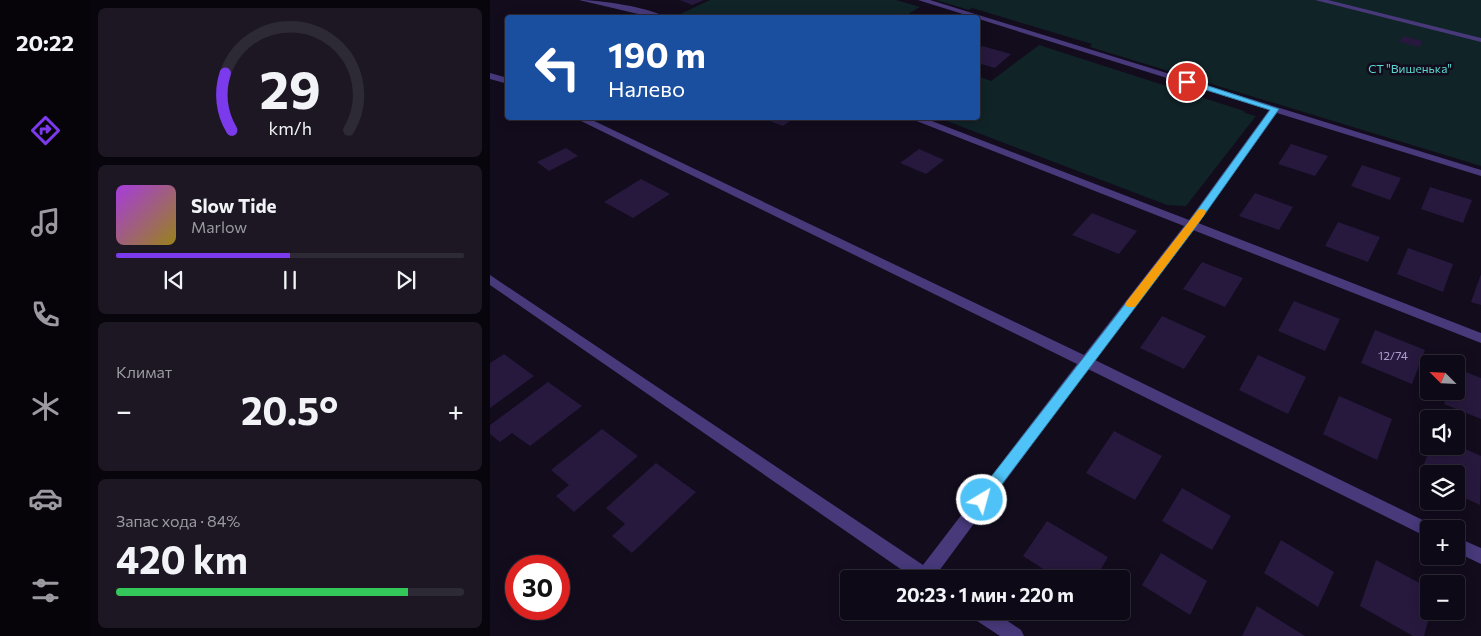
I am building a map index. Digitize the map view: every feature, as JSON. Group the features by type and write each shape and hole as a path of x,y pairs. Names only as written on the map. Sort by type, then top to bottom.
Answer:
{"street":[{"path":"583,0 656,15"},
{"path":"922,0 971,15"},
{"path":"1319,0 1481,40"},
{"path":"980,18 1481,173"},
{"path":"490,76 505,80"},
{"path":"932,570 1086,362 1191,226 1275,109"},
{"path":"586,120 1086,362 1420,527"},
{"path":"922,120 1481,338"},
{"path":"490,279 917,570"},
{"path":"1465,548 1481,556"},
{"path":"990,620 1014,636"}],"green space":[{"path":"710,0 896,0 920,7 907,15 678,15"},
{"name":"СТ \"Вишенька\"","path":"936,0 1481,0 1481,166 1090,47 1092,44 972,8 969,10"},
{"path":"1039,45 1256,116 1186,206 1167,205 944,120 980,120 980,77 991,81"}],"building":[{"path":"680,0 704,0 692,5"},
{"path":"1403,36 1423,41 1419,47 1399,42"},
{"path":"982,46 1011,54 995,68 980,64 980,48"},
{"path":"767,120 791,120 783,126"},
{"path":"1291,144 1328,156 1315,176 1278,164"},
{"path":"566,148 578,156 549,171 537,162"},
{"path":"919,149 944,160 926,174 900,163"},
{"path":"1362,165 1401,178 1390,200 1351,186"},
{"path":"641,179 670,194 633,218 604,202"},
{"path":"1430,187 1472,200 1463,223 1421,209"},
{"path":"1255,193 1293,207 1279,230 1239,216"},
{"path":"1092,213 1137,231 1119,254 1072,235"},
{"path":"1338,222 1380,237 1368,262 1325,246"},
{"path":"1408,248 1453,264 1443,292 1397,274"},
{"path":"1202,262 1243,278 1225,307 1183,289"},
{"path":"1481,274 1481,305 1471,302"},
{"path":"1294,301 1340,319 1325,351 1278,331"},
{"path":"1162,316 1206,336 1184,369 1140,348"},
{"path":"1375,330 1425,350 1423,355 1420,355 1420,363 1412,384 1361,363"},
{"path":"504,354 534,376 490,408 490,363"},
{"path":"1258,355 1306,377 1288,414 1239,390"},
{"path":"1465,372 1481,378 1481,419 1465,413 1465,410 1459,410 1444,404 1445,400 1465,400"},
{"path":"548,382 582,406 530,446 512,433 500,442 490,434 490,425"},
{"path":"1339,396 1392,419 1377,460 1323,434"},
{"path":"602,429 638,456 574,512 556,496 569,485 551,470"},
{"path":"1114,431 1162,456 1135,500 1086,473"},
{"path":"1465,449 1481,456 1480,505 1465,498 1465,465 1424,465 1427,455 1465,455"},
{"path":"656,463 696,492 632,553 612,536 625,524 606,508"},
{"path":"1182,488 1231,516 1212,550 1162,521"},
{"path":"1047,521 1108,557 1100,570 1045,570 1023,556"},
{"path":"1281,540 1334,572 1318,607 1264,573"},
{"path":"1161,553 1207,581 1190,615 1142,585"},
{"path":"1376,560 1420,583 1420,620 1428,620 1424,636 1413,636 1360,606"},
{"path":"1257,606 1305,636 1242,636"}],"slow traffic":[{"path":"1131,304 1201,212"}],"route":[{"path":"982,500 1191,226 1275,109 1187,82"}]}
